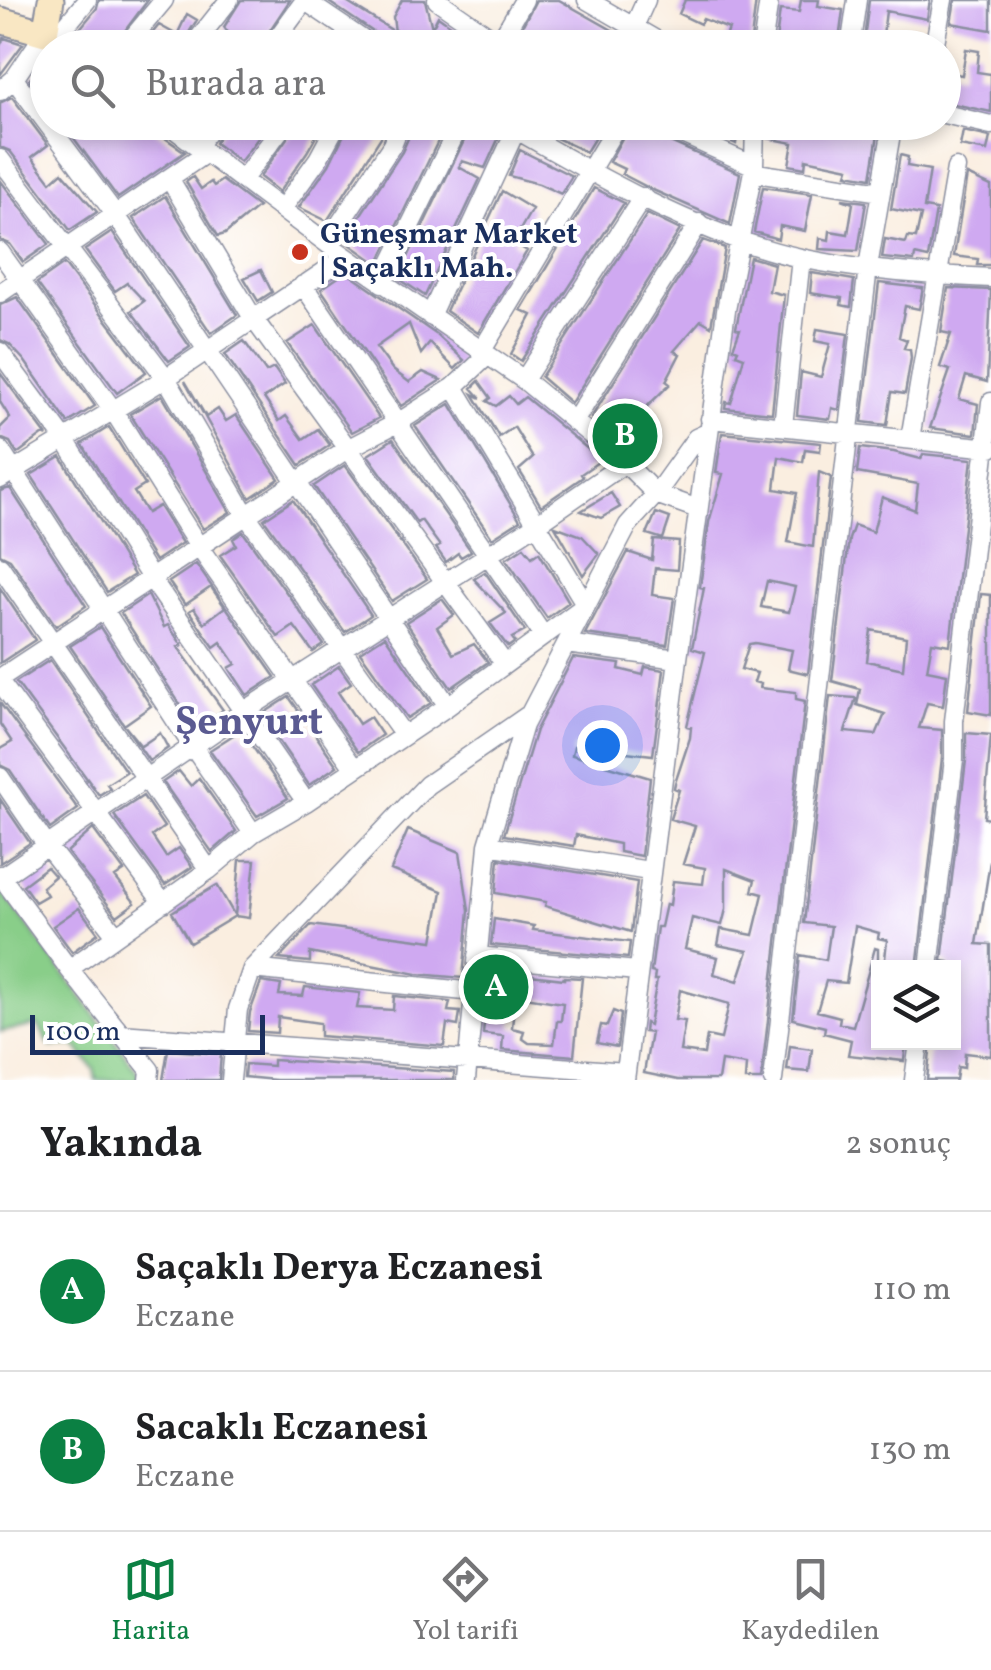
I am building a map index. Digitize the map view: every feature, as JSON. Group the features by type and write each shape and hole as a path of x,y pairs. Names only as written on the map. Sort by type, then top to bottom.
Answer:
{"street":[{"path":"51,0 53,30"},
{"path":"62,30 87,0"},
{"path":"139,30 164,0"},
{"path":"206,30 229,0"},
{"path":"283,30 304,0 348,30"},
{"path":"437,0 478,30"},
{"path":"508,30 524,0"},
{"path":"588,0 633,29 646,0"},
{"path":"765,30 769,0"},
{"path":"853,30 857,0"},
{"path":"937,30 943,0"},
{"path":"0,20 30,31"},
{"path":"30,63 7,85 30,112"},
{"path":"961,118 991,125"},
{"path":"53,140 116,214 448,706"},
{"path":"189,140 382,283 524,380 656,494 698,509"},
{"path":"0,293 169,178 202,150 207,140"},
{"path":"243,179 272,140"},
{"path":"282,209 328,140"},
{"path":"327,243 394,140"},
{"path":"382,283 452,140"},
{"path":"430,316 504,140"},
{"path":"535,140 591,172 700,223 801,258 991,278"},
{"path":"163,903 0,680 347,449 454,387 484,354 609,140"},
{"path":"696,140 754,166"},
{"path":"121,1034 625,1076 709,426 755,140"},
{"path":"772,1080 868,266 889,140"},
{"path":"0,159 166,378 246,516 403,734"},
{"path":"754,166 756,173 881,192"},
{"path":"910,438 956,168"},
{"path":"169,178 254,318 504,663"},
{"path":"524,380 643,197"},
{"path":"574,422 700,223"},
{"path":"0,252 114,410 199,547 354,768"},
{"path":"7,474 166,378 346,257"},
{"path":"783,426 801,258"},
{"path":"303,285 543,635"},
{"path":"0,352 65,440 151,578 306,802"},
{"path":"454,387 586,605"},
{"path":"930,960 991,402"},
{"path":"466,1080 488,846 529,714 628,525 696,438 709,426 783,426 988,447"},
{"path":"0,450 7,474 106,610 193,747 254,832"},
{"path":"148,1080 150,1070 1,877 243,712 625,464"},
{"path":"0,566 209,870"},
{"path":"69,969 209,870 254,832 306,802 448,706 586,605"},
{"path":"566,644 678,658"},
{"path":"230,1080 238,1009 252,969 427,785 529,714"},
{"path":"0,777 116,935"},
{"path":"488,846 650,871"},
{"path":"477,956 637,971"},
{"path":"252,969 474,992"},
{"path":"914,1080 918,1050"}],"green space":[{"path":"0,889 141,1080 96,1080 94,1069 75,1046 50,1046 38,1025 0,1032"}],"building":[{"path":"99,0 148,0 126,30 79,30"},
{"path":"241,0 290,0 270,30 224,27"},
{"path":"326,0 343,0 392,30 370,30"},
{"path":"402,0 425,0 432,28 438,16 458,30 395,30 393,17"},
{"path":"536,0 559,0 612,30 520,30"},
{"path":"685,0 756,0 752,30 729,30 703,19 700,24 679,14"},
{"path":"801,0 819,0 818,6 843,10 840,30 777,30 780,10 799,12"},
{"path":"869,0 930,0 927,19 886,11 884,30 865,30"},
{"path":"955,0 991,0 991,30 951,23"},
{"path":"187,14 197,20 191,30 179,30"},
{"path":"4,38 23,44 0,75 0,46"},
{"path":"966,49 979,51 977,72 991,74 991,112 961,106"},
{"path":"12,97 30,121 30,140 44,140 48,145 32,157 51,182 62,172 97,212 70,230 10,151 0,147 0,103"},
{"path":"963,131 990,137 987,151 960,146"},
{"path":"75,140 168,140 185,152 118,198"},
{"path":"217,140 256,140 240,162 215,143"},
{"path":"286,140 314,140 279,192 260,177"},
{"path":"341,140 379,140 327,221 299,207"},
{"path":"407,140 439,140 378,264 344,240"},
{"path":"464,140 498,140 485,168 462,161 459,167 480,179 425,296 398,278"},
{"path":"560,140 593,140 586,152"},
{"path":"621,140 666,140 740,173 730,224 653,190 622,174 624,169 609,162"},
{"path":"777,140 877,140 871,178 847,174 849,168 806,159 805,168 789,165 793,143"},
{"path":"520,150 572,176 561,194 509,176"},
{"path":"900,155 908,157 907,166 930,170 924,208 936,210 928,258 915,255 914,261 882,258 885,239 906,243 908,237 916,238 921,215 891,209"},
{"path":"967,175 991,186 991,265 977,265 978,259 954,256"},
{"path":"193,177 201,189 222,180 258,207 218,236 186,182"},
{"path":"0,180 49,244 23,262 10,244 0,240"},
{"path":"763,187 812,194 805,231 780,226 778,239 754,232"},
{"path":"594,188 624,203 521,361 511,354 532,315 521,310"},
{"path":"502,191 532,209 513,242 527,251 478,333 446,311"},
{"path":"165,196 237,315 211,333 133,218"},
{"path":"842,199 866,202 858,251 819,249 820,238 829,240 830,231 848,234 853,203"},
{"path":"647,214 680,230 571,403 541,377"},
{"path":"112,232 190,347 169,361 131,311 144,301 127,283 115,291 85,250"},
{"path":"703,240 725,248 711,326 701,320 674,351 680,354 666,381 670,384 629,424 638,430 628,445 591,418"},
{"path":"750,257 774,264 769,291 784,295 772,413 725,408 726,402 731,403 744,357 733,348 740,329 736,328"},
{"path":"64,264 146,372 117,393 37,283"},
{"path":"261,270 272,292 258,301 244,278"},
{"path":"346,272 437,335 464,360 455,369 430,343 421,354 409,324 376,347 393,370 409,382 423,372 441,380 401,406 321,289"},
{"path":"812,273 854,280 851,307 841,305 842,298 810,293"},
{"path":"879,283 923,288 919,309 905,306 899,337 907,340 904,348 910,349 911,358 905,394 892,392 887,425 862,422"},
{"path":"948,288 991,290 987,382 966,376 959,399 978,404 975,434 930,428 950,370 940,367 951,334 941,332"},
{"path":"17,297 95,406 68,423 24,360 0,340 0,305"},
{"path":"315,325 379,418 352,432 287,343"},
{"path":"817,329 848,334 839,410 832,408 830,419 797,415 801,372 821,377 830,344 815,341"},
{"path":"244,341 266,372 274,368 285,384 264,398 279,421 286,416 303,439 318,429 330,445 300,465 225,354"},
{"path":"0,373 47,436 44,434 17,454 10,442 0,438 0,428 10,418 0,402"},
{"path":"185,381 206,417 218,409 226,421 236,415 279,479 250,498"},
{"path":"479,381 491,398 487,401 496,406 509,396 516,404 525,397 601,460 541,506 519,470 533,458 514,427 499,437 473,394 481,398 472,388"},
{"path":"162,395 230,512 203,529 130,414"},
{"path":"450,404 520,520 492,538 415,426"},
{"path":"109,427 145,485 134,492 147,513 159,506 182,543 155,561 82,444"},
{"path":"722,433 821,443 820,451 805,449 803,462 779,457 775,489 797,493 788,542 813,547 819,472 831,477 808,674 788,669 792,650 755,643 749,644 741,669 757,673 754,682 761,684 760,688 796,692 796,699 805,701 761,1080 745,1080 746,1065 721,1061 718,1080 678,1080 644,1073 651,1033 644,1032 645,1023 649,1025 657,980 651,972 657,927 661,927 666,904 670,905 673,881 703,884 705,868 683,864 695,826 670,819 705,652 692,648 704,588 700,587 709,522 723,474 716,473","holes":["767,581 795,587 789,612 761,607","726,869 755,880 752,891 763,894 753,935 721,929 718,945 748,951 738,981 714,974 718,957 685,949 692,918 722,925","680,990 729,1004 721,1039 707,1036 704,1054 680,1051 685,1021 675,1020"]},
{"path":"393,439 471,551 461,557 458,553 446,562 436,548 440,546 421,520 417,523 368,455"},
{"path":"860,448 921,459 923,454 972,459 950,645 932,642 927,670 947,674 943,706 927,703 919,728 942,730 942,758 918,960 885,960 887,940 878,938 879,933 855,926 846,983 826,981 817,1011 840,1017 839,1023 853,1026 871,962 871,1050 905,1050 904,1061 848,1055 851,1040 824,1033 825,1027 793,1019 800,955 826,960 831,926 804,923 830,696 856,698 845,732 876,735 885,714 857,705 860,689 832,681 849,539 854,525 873,532 882,497 915,510 918,484 857,473","holes":["871,630 906,637 903,669 867,661"]},
{"path":"61,457 134,575 107,592 31,475"},
{"path":"345,465 427,579 392,601 314,486"},
{"path":"10,488 86,606 56,626 10,559 0,554 0,491"},
{"path":"611,493 620,507 601,518 581,511"},
{"path":"293,500 371,615 345,632 264,519"},
{"path":"656,513 670,518 663,539 647,534"},
{"path":"555,526 582,536 599,554 583,575"},
{"path":"243,532 324,645 313,652 294,626 278,637 220,555 236,545 233,539"},
{"path":"654,540 679,542 677,570 655,568 652,595 674,598 667,645 585,634 628,552 652,560"},
{"path":"524,547 532,557 539,552 569,602 547,618 506,559"},
{"path":"196,564 275,677 247,695 229,668 236,664 221,642 214,647 189,611 194,608 204,623 225,607 211,587 185,605 169,582"},
{"path":"485,572 525,631 512,638 515,642 508,647 490,623 506,613 474,579"},
{"path":"0,588 35,640 0,663"},
{"path":"981,594 991,595 991,715 968,711"},
{"path":"148,595 164,627 168,625 182,645 178,647 223,710 196,729 121,613"},
{"path":"442,599 454,615 437,627 453,654 474,644 488,662 451,688 406,622"},
{"path":"100,627 151,706 124,725 70,646"},
{"path":"385,636 431,703 407,718 360,652"},
{"path":"573,658 620,664 619,669 643,675 645,667 664,670 653,755 574,746 572,755 650,778 641,856 619,852 619,844 576,835 574,846 504,835 536,730"},
{"path":"50,660 126,772 107,784 110,788 99,795 16,682"},
{"path":"339,666 351,683 338,692 359,724 370,717 382,735 358,752 311,685"},
{"path":"289,697 337,766 309,785 261,715"},
{"path":"0,703 78,809 50,829 10,770 0,765 0,749 12,742 0,724"},
{"path":"126,727 141,746 160,733 168,748 149,761"},
{"path":"241,730 288,798 257,816 210,750"},
{"path":"966,733 991,735 984,818 991,819 991,855 977,944 991,945 991,1056 965,1053 964,1068 958,1067 956,1080 927,1080 930,1050 961,1050 961,960 942,960"},
{"path":"179,771 191,786 199,778 236,831 212,852 163,782"},
{"path":"143,796 164,827 152,836 166,857 179,848 192,867 165,885 114,815"},
{"path":"0,799 30,843 0,863"},
{"path":"93,829 124,871 115,877 135,903 117,916 67,852"},
{"path":"408,830 460,852 469,910 463,978 417,974 310,953 310,962 279,959 311,925 433,941 442,891 391,870"},
{"path":"499,859 637,882 631,932 545,906 546,902 496,893"},
{"path":"240,860 255,860 249,918 235,916"},
{"path":"47,867 55,876 42,887 47,895 35,902 23,885"},
{"path":"217,885 235,916 190,943 172,912"},
{"path":"79,908 98,933 72,952 53,926"},
{"path":"494,919 534,926 533,930 630,942 628,958 491,945"},
{"path":"489,970 582,978 574,1056 502,1050 503,1036 483,1034 485,1014 513,1017 512,1028 524,1031 522,1038 529,1043 554,1044 563,1003 487,991"},
{"path":"261,982 281,985 279,995 303,996 305,987 360,993 357,1008 393,1010 394,996 450,1002 448,1011 460,1012 458,1026 447,1024 444,1046 320,1036 320,1023 278,1017 277,1033 248,1031"},
{"path":"613,1011 621,1014 617,1047 597,1043 601,1025 607,1026"},
{"path":"790,1046 812,1049 809,1072 787,1070"},
{"path":"168,1050 221,1054 219,1080 163,1080"},
{"path":"273,1060 454,1072 454,1080 244,1077 245,1064 273,1066"}],"place":[{"name":"Güneşmar Market | Saçaklı Mah.","path":"300,252"},
{"name":"Sacaklı Eczanesi","path":"625,436"},
{"name":"Saçaklı Derya Eczanesi","path":"496,987"}],"district":[{"name":"Şenyurt","path":"249,724"}]}
